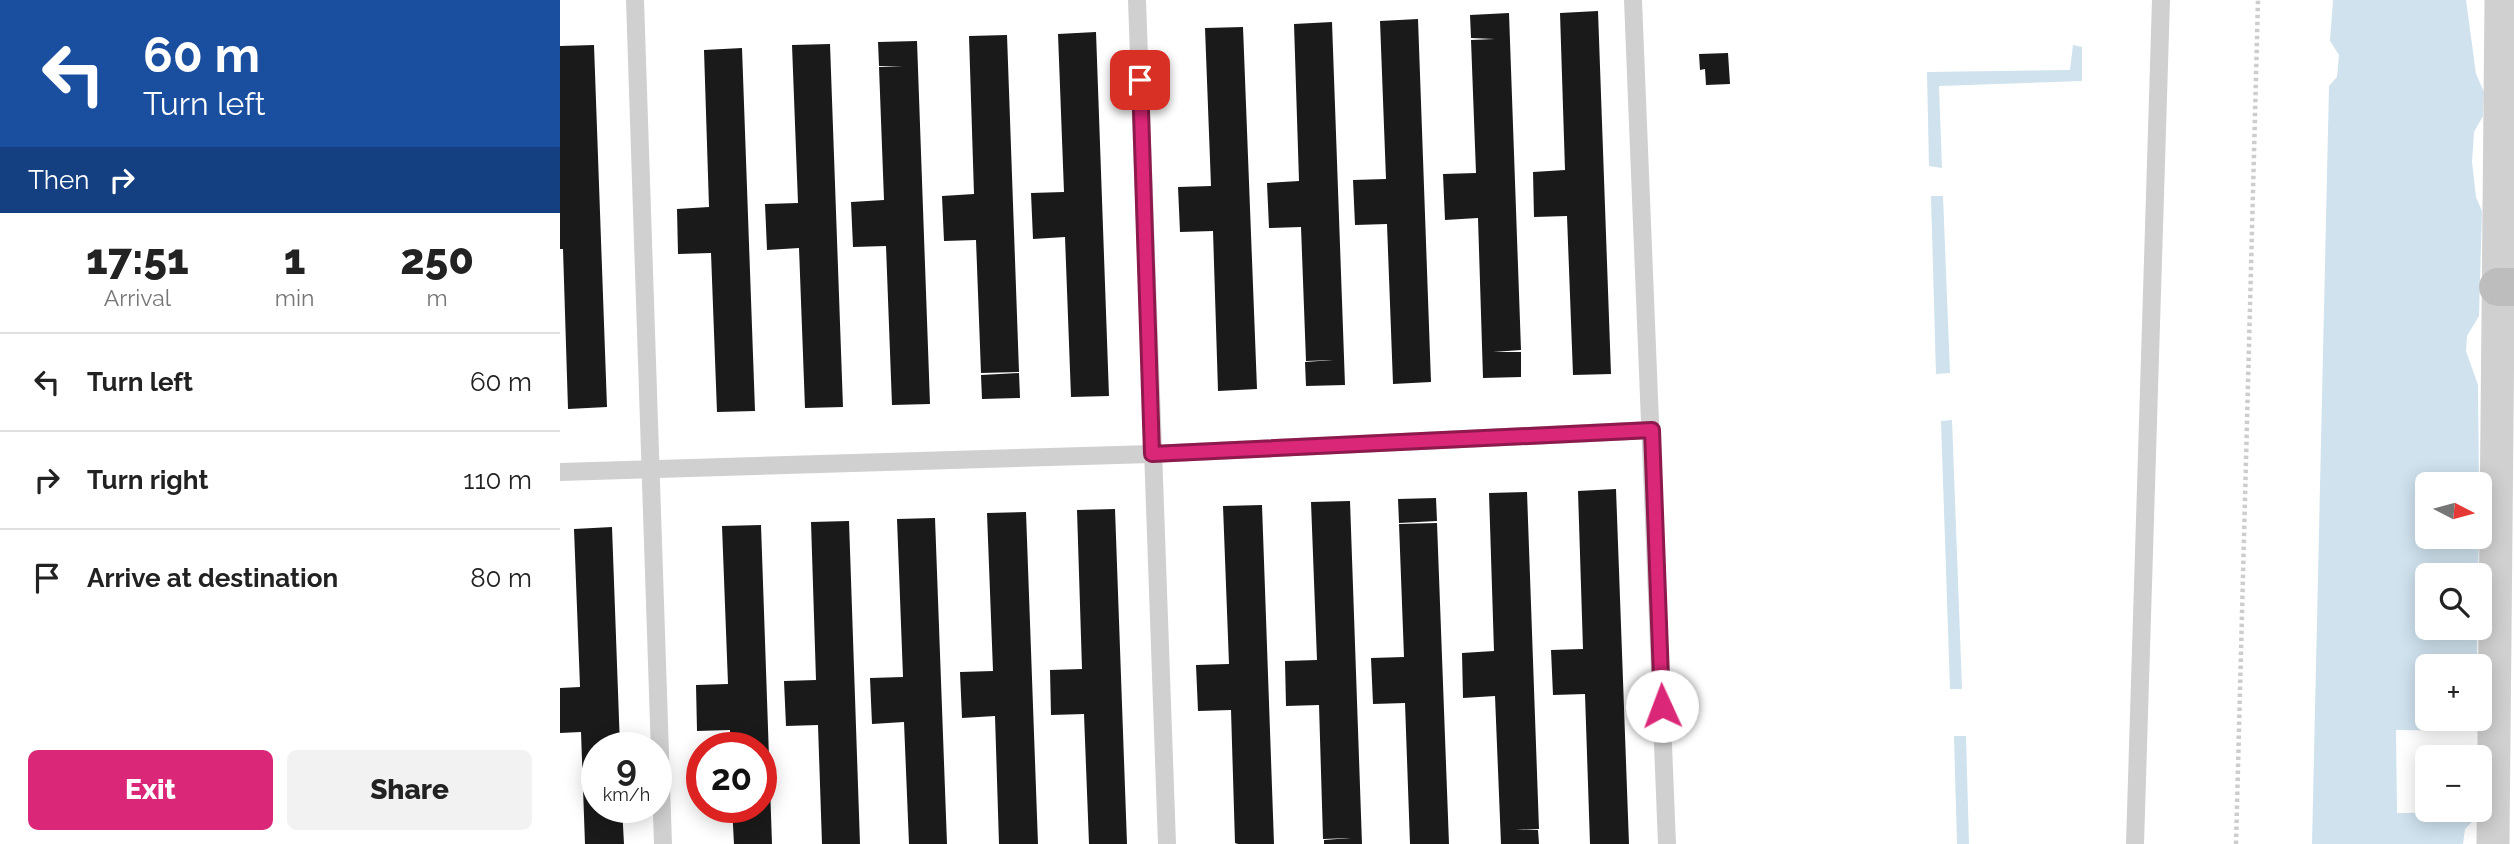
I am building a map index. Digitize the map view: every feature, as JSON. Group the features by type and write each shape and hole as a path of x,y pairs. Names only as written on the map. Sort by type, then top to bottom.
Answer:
{"street":[{"path":"2493,844 2506,287 2501,0"}],"lane":[{"path":"635,0 663,844"},
{"path":"1137,0 1167,844"},
{"path":"1633,0 1667,844"},
{"path":"2135,844 2161,0"},
{"path":"560,472 1152,454 1652,430"}],"path":[{"path":"2236,844 2258,0"}],"water":[{"path":"2333,0 2466,0 2476,74 2484,92 2483,116 2474,132 2472,162 2476,197 2482,211 2479,316 2467,336 2466,351 2478,385 2479,472 2415,472 2415,550 2479,550 2478,563 2415,563 2415,640 2477,640 2477,654 2415,654 2415,730 2396,730 2397,813 2415,813 2415,822 2472,822 2465,829 2463,844 2312,844 2329,86 2337,77 2339,55 2330,41"},
{"path":"2073,45 2082,47 2082,81 1939,86 1942,168 1929,166 1927,72 2070,70"},
{"path":"1931,196 1943,196 1950,373 1936,374"},
{"path":"1952,420 1962,689 1950,689 1941,421"},
{"path":"1954,736 1966,736 1969,844 1957,844"}],"building":[{"path":"1598,11 1611,374 1573,375 1567,216 1534,217 1533,172 1565,170 1560,13"},
{"path":"1509,13 1521,350 1493,352 1521,352 1521,377 1483,378 1478,218 1445,220 1443,174 1476,173 1471,40 1495,39 1471,38 1470,15"},
{"path":"1418,19 1431,382 1393,384 1387,224 1355,225 1353,180 1386,179 1380,21"},
{"path":"1332,22 1345,385 1306,386 1305,362 1333,360 1306,361 1301,227 1269,228 1267,183 1299,181 1294,24"},
{"path":"1243,27 1257,389 1218,391 1213,231 1180,232 1178,187 1211,186 1205,28"},
{"path":"1096,32 1109,396 1071,397 1065,237 1033,239 1031,193 1064,192 1058,34"},
{"path":"1007,35 1019,372 981,373 976,240 944,241 942,196 974,194 969,36"},
{"path":"917,41 930,404 892,405 886,246 853,247 851,202 884,200 879,67 903,66 879,66 878,42"},
{"path":"830,44 843,407 805,408 799,248 767,250 765,204 798,203 792,45"},
{"path":"594,45 607,407 568,409 563,249 560,249 560,46"},
{"path":"742,48 755,411 717,412 711,253 678,254 677,209 709,207 704,50"},
{"path":"1728,53 1730,84 1706,85 1705,69 1700,70 1699,54"},
{"path":"1019,373 1020,398 982,399 981,375"},
{"path":"1616,489 1629,844 1590,844 1585,694 1553,695 1551,650 1583,649 1578,491"},
{"path":"1527,492 1539,829 1515,830 1538,830 1539,844 1501,844 1495,696 1463,698 1462,653 1494,651 1489,493"},
{"path":"1436,498 1437,521 1399,523 1398,499"},
{"path":"1350,501 1362,844 1324,844 1324,840 1351,838 1323,839 1319,705 1286,706 1285,661 1317,660 1311,502"},
{"path":"1262,505 1274,844 1238,844 1235,843 1231,710 1198,711 1196,665 1229,664 1223,506"},
{"path":"1115,509 1127,844 1089,844 1084,714 1051,715 1050,670 1082,669 1077,510"},
{"path":"1026,512 1038,844 999,844 995,716 962,718 960,672 993,671 987,513"},
{"path":"935,518 947,844 909,844 904,722 872,724 870,678 903,677 897,519"},
{"path":"849,521 860,844 822,844 818,725 786,726 784,681 816,680 811,522"},
{"path":"1437,523 1449,844 1410,844 1405,703 1373,704 1371,658 1404,657 1399,524"},
{"path":"761,525 768,732 697,731 696,685 728,684 722,526"},
{"path":"612,527 619,732 560,733 560,688 580,687 574,529"},
{"path":"584,823 623,823 624,844 585,844"},
{"path":"733,823 771,823 772,844 734,844"}],"route":[{"path":"1140,80 1152,454 1652,430 1662,706"}]}
